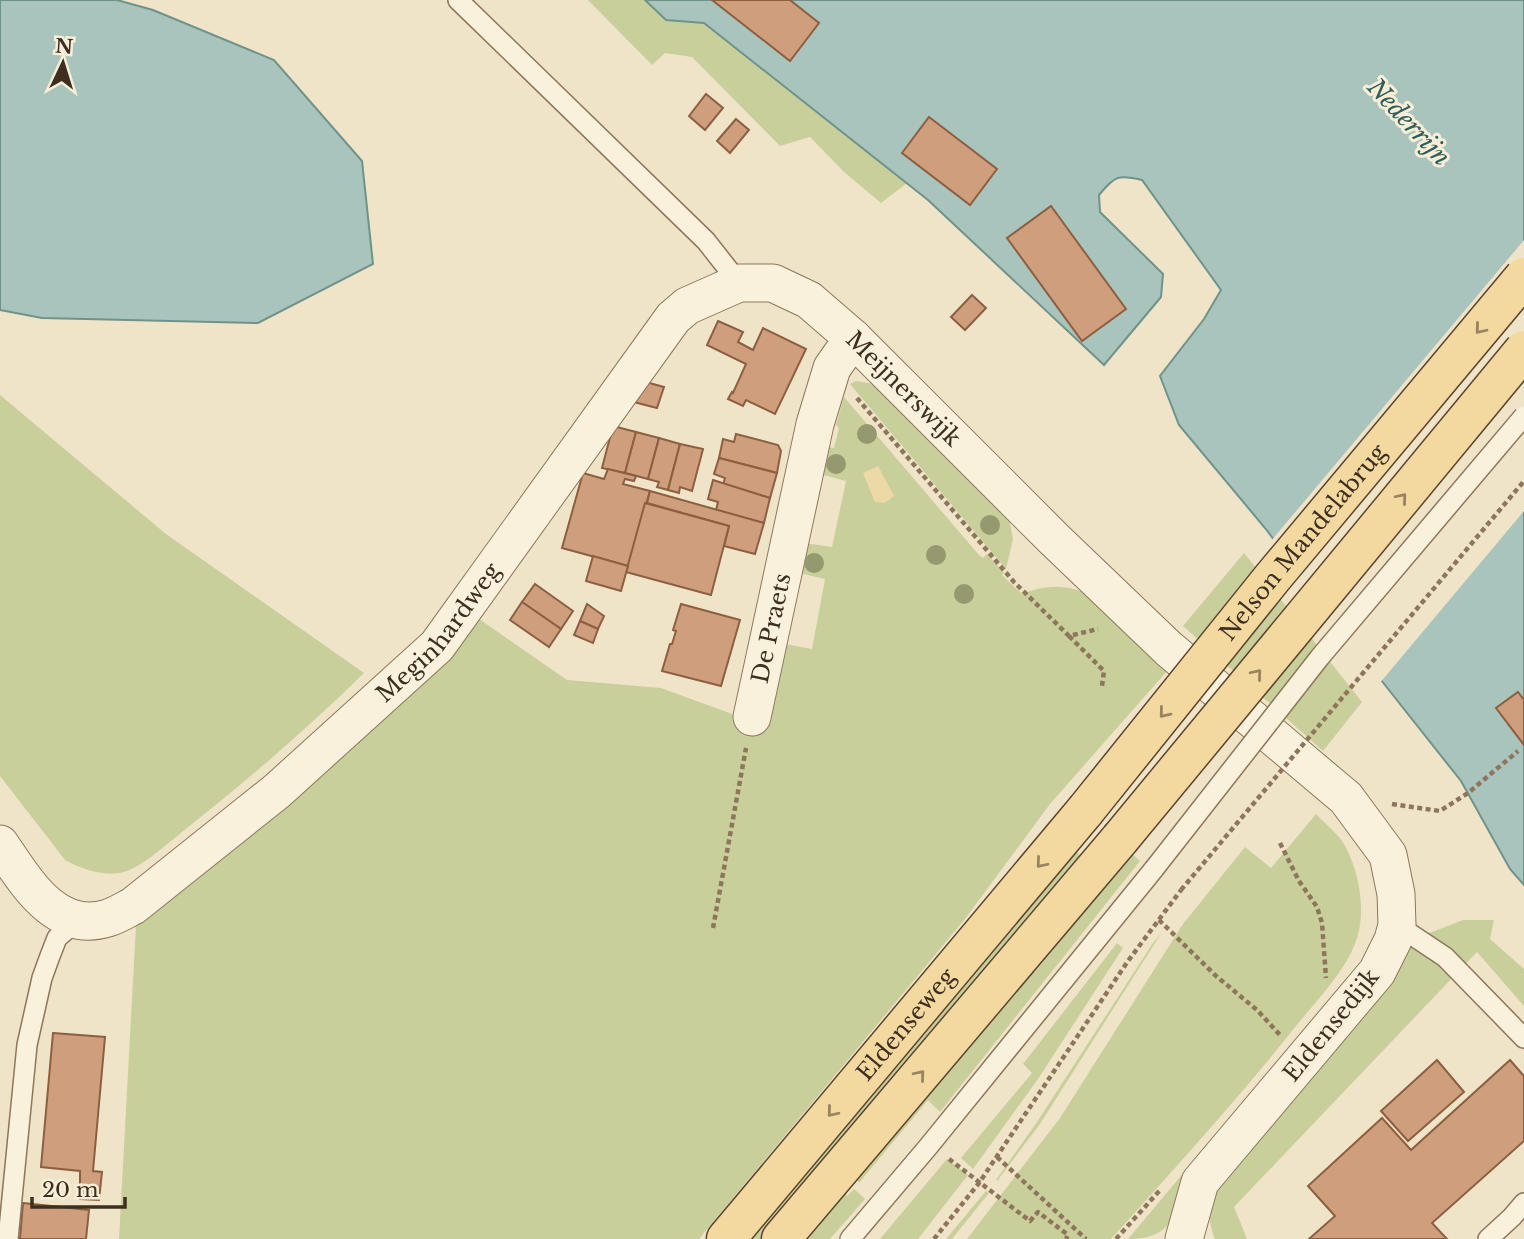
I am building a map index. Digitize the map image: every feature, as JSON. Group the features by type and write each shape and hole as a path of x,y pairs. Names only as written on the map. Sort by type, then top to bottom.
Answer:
{"main road":[{"name":"Nelson Mandelabrug","path":"1085,811 1273,577 1524,277"},
{"name":"Nelson Mandelabrug","path":"1120,839 1524,351"},
{"name":"Eldenseweg","path":"726,1239 1085,811"},
{"name":"Eldenseweg","path":"781,1239 1120,839"}],"street":[{"name":"Meijnerswijk","path":"739,283 773,284 809,300 853,338 1054,539 1169,649 1346,798"},
{"name":"Meginhardweg","path":"78,920 110,918 133,906 277,791 437,646 673,318 697,300 739,283"},
{"name":"De Praets","path":"752,717 815,424 832,368 853,338"},
{"name":"Eldensedijk","path":"1185,1239 1200,1182 1377,972 1393,940 1397,925 1396,894 1388,855 1346,798"},
{"path":"0,844 34,892 57,912 78,920"}],"lane":[{"path":"458,0 706,241 739,283"},
{"path":"850,1239 1154,869 1321,657 1524,415"},
{"path":"8,1239 27,1045 42,978 53,947 57,938 78,920"},
{"path":"1397,925 1445,957 1524,1038"},
{"path":"1488,1239 1524,1203"}],"path":[{"path":"934,1239 979,1183 1128,961 1181,890 1524,481"},
{"path":"1069,636 1104,671 1102,686"},
{"name":"De Praets","path":"713,928 752,717"},
{"path":"1346,798 1440,811 1468,793 1518,751"},
{"path":"1280,843 1299,881 1317,907 1322,923 1327,987"},
{"path":"1159,920 1215,975 1257,1010 1288,1044"},
{"path":"946,1157 1030,1221 1038,1212 1068,1235 1066,1239"},
{"path":"997,1157 1086,1239"},
{"path":"1116,1239 1163,1188"}],"green space":[{"path":"588,0 645,0 666,20 703,23 907,183 881,203 844,172 810,137 780,146 692,57 665,53 652,65"},
{"path":"856,381 875,384 1009,518 1013,539 1006,569 850,384"},
{"path":"0,395 166,534 364,673 233,791 158,852 127,871 111,874 95,872 65,860 0,776"},
{"path":"844,397 979,555 983,558 987,554 1004,573 1002,575 1022,594 1055,587 1088,594 1168,670 1050,804 965,919 699,1239 119,1239 136,925 320,772 472,614 567,680 661,688 735,715 784,644 812,649 825,579 799,573 805,543 832,547 846,481 820,474 825,447 834,448 839,428 836,425"},
{"path":"1244,553 1362,702 1323,751 1183,626"},
{"path":"1316,814 1345,846 1355,868 1361,907 1355,944 1344,966 1321,997 1229,1107 1111,1239 967,1239 1060,1118 1183,924 1245,847 1271,868"},
{"path":"1076,851 1080,855 765,1239 738,1239"},
{"path":"1132,854 1140,861 940,1112 928,1100 859,1183 855,1177 1029,969 1035,972"},
{"path":"1463,920 1494,920 1490,939 1524,969 1524,1006 1477,952 1234,1207 1247,1239 1215,1239 1210,1214 1217,1188 1372,1007 1405,959 1414,939"},
{"path":"1162,932 1040,1124 997,1181 1153,943"},
{"path":"1117,943 1123,948 1038,1079 973,1169 961,1158 1032,1073 1023,1064"},
{"path":"947,1159 968,1175 918,1239 880,1239"},
{"path":"1186,1170 1176,1209 1165,1228 1144,1238 1128,1239"},
{"path":"854,1189 865,1199 830,1239 802,1239 842,1191 847,1196"},
{"path":"986,1191 989,1193 952,1239 946,1239"}],"sand":[{"path":"878,466 894,496 885,503 875,502 863,473"}],"water":[{"path":"0,0 117,0 153,10 274,60 362,161 373,264 258,323 42,318 0,310"},
{"name":"Nederrijn","path":"645,0 1524,0 1524,885 1510,869 1461,781 1265,528 1179,425 1160,376 1204,319 1221,290 1142,180 1122,177 1113,180 1099,195 1100,212 1163,274 1161,297 1104,365 928,200 704,23 666,20"}],"pier":[{"path":"1524,240 1524,511 1379,684 1271,541"}],"building":[{"path":"712,0 790,0 819,23 790,61"},
{"path":"706,94 723,108 705,130 689,116"},
{"path":"929,117 997,169 970,205 902,153"},
{"path":"736,119 749,130 730,153 717,141"},
{"path":"1051,206 1126,309 1082,341 1007,238"},
{"path":"972,295 986,308 965,330 951,317"},
{"path":"718,321 743,332 738,342 753,350 763,328 806,349 775,414 746,400 743,406 728,399 746,364 707,345"},
{"path":"642,381 664,387 657,408 630,401"},
{"path":"613,426 636,432 625,473 602,468"},
{"path":"636,432 659,438 648,479 625,473"},
{"path":"736,434 778,445 781,451 777,473 719,458 723,439 734,442"},
{"path":"659,438 680,444 668,490 657,487 659,482 648,479"},
{"path":"680,444 703,449 692,491 680,487 679,493 668,490"},
{"path":"719,458 777,473 770,498 723,485 725,478 714,474"},
{"path":"608,469 636,476 634,481 625,479 623,484 650,491 628,566 562,548 583,473 604,479"},
{"path":"713,480 770,498 764,523 716,510 718,502 708,499"},
{"path":"650,491 764,523 755,554 724,546 729,526 647,503"},
{"path":"645,503 729,526 711,595 626,572"},
{"path":"593,556 628,566 621,591 586,581"},
{"path":"535,584 573,611 561,629 522,602"},
{"path":"522,602 561,629 549,647 510,620"},
{"path":"587,604 604,616 598,629 580,621"},
{"path":"681,604 740,620 721,686 662,671 676,631 673,630"},
{"path":"580,621 598,629 593,643 574,635"},
{"path":"1518,692 1524,700 1524,745 1496,708"},
{"path":"53,1033 105,1037 93,1171 102,1172 99,1200 80,1199 80,1171 41,1167"},
{"path":"1437,1060 1464,1092 1408,1141 1381,1111"},
{"path":"1510,1060 1524,1076 1524,1141 1432,1223 1447,1239 1309,1239 1335,1216 1308,1186 1382,1118 1411,1150"},
{"path":"23,1203 89,1210 86,1239 20,1239"}]}
